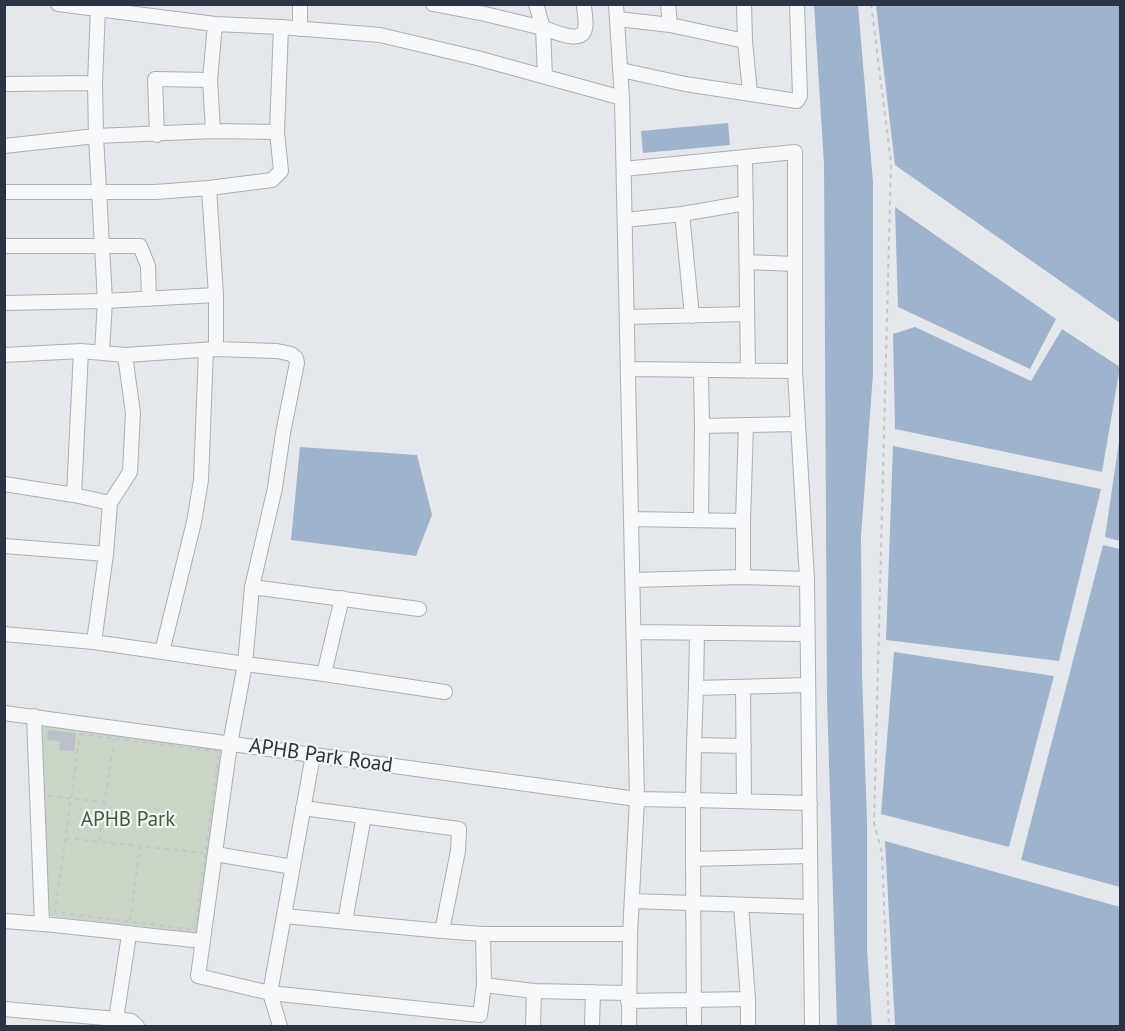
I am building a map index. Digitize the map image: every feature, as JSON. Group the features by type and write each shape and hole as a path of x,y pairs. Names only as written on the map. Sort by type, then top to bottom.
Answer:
{"street":[{"path":"58,4 215,24 280,27 300,15 545,76 622,86 685,84 793,101 799,99 797,4"},
{"path":"433,4 543,28 573,38 582,34 585,29 584,4"},
{"path":"536,4 543,28 545,76"},
{"path":"668,4 670,25"},
{"path":"744,4 750,93"},
{"path":"98,8 95,83 105,301 102,352"},
{"path":"629,1026 630,934 637,799 622,86 617,11 745,41"},
{"path":"213,131 210,80 215,24"},
{"path":"4,192 155,192 209,189 272,180 281,171 277,132 280,27"},
{"path":"157,135 155,79 210,80"},
{"path":"4,84 95,83"},
{"path":"4,146 96,136 213,131 277,132"},
{"path":"624,170 795,152 795,371 807,579 812,1026"},
{"path":"745,157 748,371"},
{"path":"162,652 194,522 201,480 216,295 209,189"},
{"path":"625,220 682,214 746,203"},
{"path":"682,214 692,316"},
{"path":"4,246 140,246 148,266 149,298"},
{"path":"747,262 795,264"},
{"path":"4,303 105,301 216,295"},
{"path":"627,317 747,314"},
{"path":"4,355 81,351 125,356 211,350 277,351 291,354 296,358 275,488 252,587 245,664 210,854 198,976 270,993 480,1021 484,985 483,934"},
{"path":"74,495 81,351"},
{"path":"94,642 106,554 110,503 130,472 133,413 125,356"},
{"path":"628,369 795,371"},
{"path":"701,370 701,520"},
{"path":"702,426 798,424"},
{"path":"743,577 746,425"},
{"path":"4,484 110,503"},
{"path":"632,519 743,521"},
{"path":"4,546 106,554"},
{"path":"633,580 743,577 807,579"},
{"path":"252,587 419,609"},
{"path":"324,674 342,598"},
{"path":"634,633 807,633"},
{"path":"4,634 94,642 445,692"},
{"path":"694,1026 693,800 697,634"},
{"path":"696,688 808,685"},
{"path":"743,687 744,801"},
{"name":"APHB Park Road","path":"4,713 637,799 810,803"},
{"path":"34,716 42,923"},
{"path":"694,745 744,746"},
{"path":"280,1026 270,993 313,755"},
{"path":"303,808 459,830 458,851 442,931"},
{"path":"345,921 364,816"},
{"path":"210,854 292,867"},
{"path":"693,859 810,856"},
{"path":"632,901 811,907"},
{"path":"741,905 748,1026"},
{"path":"284,916 483,934 630,934"},
{"path":"4,921 130,928 203,941"},
{"path":"116,1019 130,928"},
{"path":"484,985 534,991 593,992 628,997 694,1001 747,999"},
{"path":"533,1026 534,991"},
{"path":"592,1026 593,992"},
{"path":"4,1009 116,1019 131,1021 137,1026"}],"path":[{"path":"871,4 891,162 874,823 882,853 889,1026"},
{"path":"80,734 115,739 219,752 210,854 195,930 130,928 55,912 80,734"},
{"path":"99,842 115,739"},
{"path":"37,794 105,802"},
{"path":"65,838 210,854"},
{"path":"130,928 140,846"}],"green space":[{"name":"APHB Park","path":"42,724 223,749 196,933 49,916"}],"water":[{"path":"814,5 858,5 873,182 873,374 861,536 862,674 867,822 867,948 872,1026 837,1026 827,698 824,164"},
{"path":"876,5 1120,5 1120,323 895,165"},
{"path":"728,123 730,145 643,153 641,131"},
{"path":"895,207 1056,319 1030,369 898,307"},
{"path":"915,327 1031,381 1062,329 1120,367 1102,472 895,429 893,334"},
{"path":"1120,435 1120,541 1105,537"},
{"path":"893,446 1101,489 1059,661 886,640"},
{"path":"300,447 417,455 432,515 416,556 291,540"},
{"path":"1103,545 1120,549 1120,887 1021,860"},
{"path":"894,652 1054,676 1009,847 881,814"},
{"path":"885,841 1120,907 1120,1026 895,1026"}],"building":[{"path":"48,730 76,733 74,751 59,750 60,741 47,740"}]}
